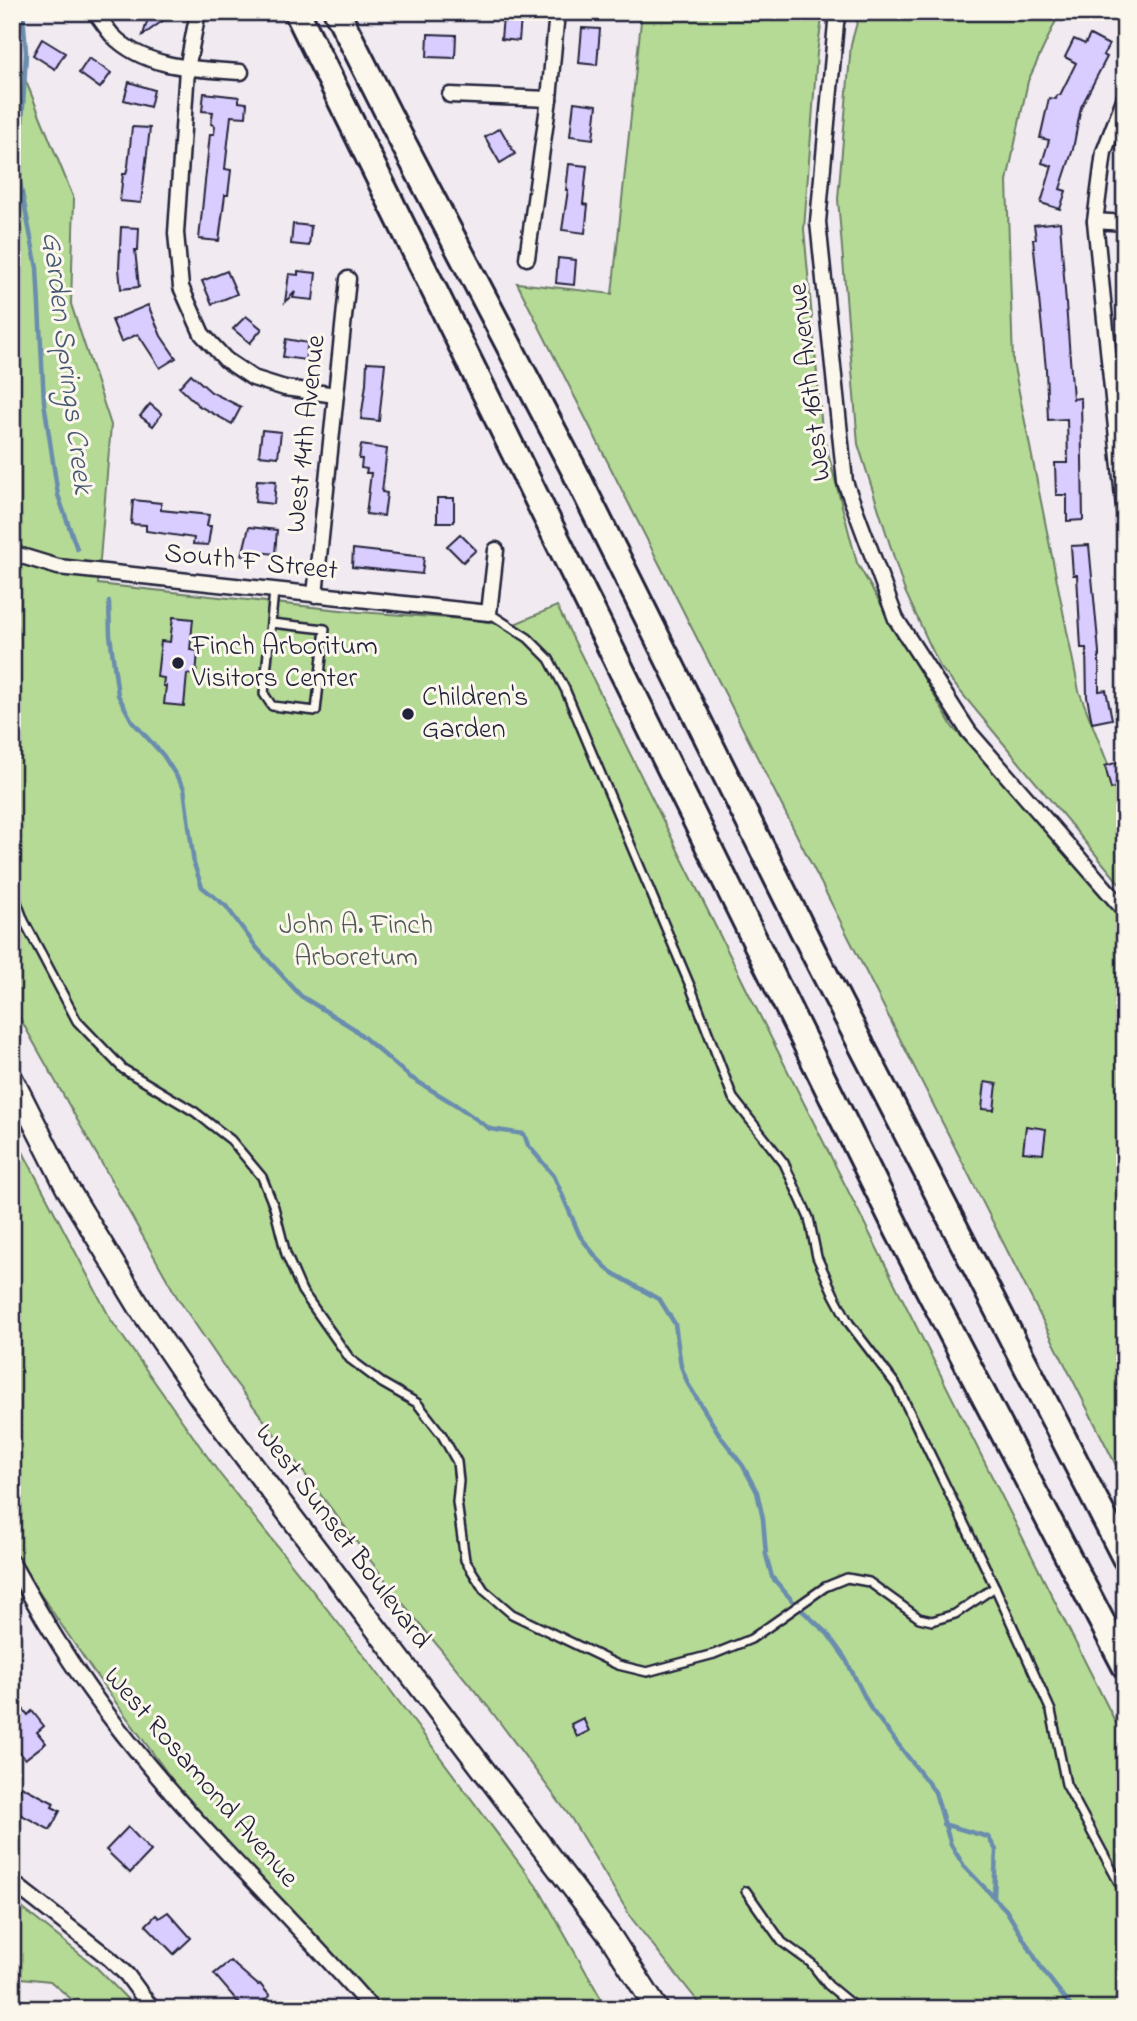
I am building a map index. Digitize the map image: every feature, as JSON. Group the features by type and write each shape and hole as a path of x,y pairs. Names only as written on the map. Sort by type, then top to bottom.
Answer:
{"highway":[{"path":"297,12 899,1233 1125,1666"},
{"path":"337,12 398,135 574,470 809,942 1125,1558"}],"main road":[{"name":"West Sunset Boulevard","path":"12,1079 66,1186 142,1311 194,1387 612,1939 657,2009"}],"street":[{"path":"95,12 112,35 141,57 187,69 241,72"},
{"path":"198,12 187,69 176,233 181,287 202,334 226,360 253,378 285,388 336,395"},
{"path":"527,258 550,99 557,12"},
{"name":"West 16th Avenue","path":"839,12 818,222 845,482 896,619 962,720 1125,911"},
{"path":"450,95 550,99"},
{"path":"1125,97 1104,152 1094,221 1125,517"},
{"path":"1094,221 1125,223"},
{"name":"West 14th Avenue","path":"315,595 348,279"},
{"path":"488,613 496,550"},
{"name":"South F Street","path":"13,554 58,567 488,613"},
{"name":"West Rosamond Avenue","path":"12,1563 57,1640 123,1733 168,1787 372,2009"},
{"path":"12,1882 109,1958 127,1975 152,2009"}],"lane":[{"path":"271,623 325,629 316,711 272,706 264,694 274,590"},
{"path":"488,613 528,638 549,659 565,688 691,988 733,1098 784,1163 809,1218 817,1257 834,1295 849,1323 897,1386 995,1587 1051,1711 1066,1784 1125,1894"},
{"path":"12,890 24,921 77,1021 124,1069 195,1112 231,1140 262,1177 274,1208 286,1254 302,1291 350,1359 417,1403 442,1435 457,1462 457,1502 465,1560 484,1590 512,1614 618,1665 647,1672 714,1654 751,1639 825,1587 847,1578 869,1582 919,1618 932,1621 955,1614 995,1587"},
{"path":"746,1891 782,1942 811,1963 828,1985 857,2009"}],"green space":[{"name":"John A. Finch Arboretum","path":"12,12 16,12 14,52 74,199 71,304 111,425 98,584 359,612 476,620 510,626 557,606 1125,1741 1125,2009 704,2009 632,1919 571,1818 489,1708 405,1606 229,1374 177,1297 12,1004 12,571 15,567 17,540 12,535"},
{"path":"642,12 823,12 817,53 804,229 822,430 857,563 953,728 1125,922 1125,1483 517,283 612,294"},
{"path":"860,12 1060,12 1028,81 1007,181 1013,362 1079,691 1125,807 1125,890 940,667 904,589 858,444 838,199 851,44"},
{"path":"12,1131 111,1320 219,1473 373,1667 540,1891 607,2009 380,2009 176,1785 12,1553"},
{"path":"12,1900 95,1966 137,2009 83,2009 50,1981 12,1977"}],"building":[{"path":"150,12 175,12 143,35"},
{"path":"503,17 521,18 519,41 501,39"},
{"path":"582,28 600,29 597,65 579,63"},
{"path":"428,34 456,35 455,58 427,57"},
{"path":"1090,35 1109,45 1103,55 1107,57 1081,107 1073,149 1060,189 1066,191 1060,209 1041,203 1052,166 1042,163 1049,140 1040,138 1049,98 1056,99 1057,95 1060,95 1076,63 1065,57 1074,39 1085,44"},
{"path":"42,39 65,53 55,69 33,55"},
{"path":"89,58 111,73 100,88 79,73"},
{"path":"129,82 154,90 150,107 124,100"},
{"path":"204,93 239,97 239,102 247,103 246,117 231,116 225,169 231,170 219,241 199,239 210,134 214,134 215,126 211,124 213,112 202,111"},
{"path":"574,102 597,105 593,139 570,136"},
{"path":"132,127 150,128 141,203 120,201 123,174 126,174 128,166"},
{"path":"500,128 515,154 500,163 485,137"},
{"path":"569,164 587,166 583,204 588,205 585,233 562,230"},
{"path":"1060,222 1073,399 1081,398 1083,520 1067,521 1067,495 1056,495 1055,463 1068,463 1067,419 1048,420 1046,369 1033,239 1036,239 1034,225"},
{"path":"293,224 311,226 309,246 291,244"},
{"path":"121,227 139,228 138,250 135,250 139,287 121,289"},
{"path":"558,258 576,260 574,285 556,283"},
{"path":"227,271 237,294 212,304 202,281"},
{"path":"298,271 316,273 313,300 293,298 295,292 285,302 289,274 298,275"},
{"path":"148,305 161,336 176,358 160,368 138,334 121,342 112,320"},
{"path":"246,316 262,329 250,343 233,329"},
{"path":"286,339 308,343 305,360 283,357"},
{"path":"367,362 385,363 379,421 361,419"},
{"path":"191,374 211,392 241,407 232,424 199,406 179,387"},
{"path":"150,404 162,414 153,426 140,416"},
{"path":"262,430 281,432 278,457 259,455"},
{"path":"361,445 387,449 382,492 387,493 384,516 366,514 371,473 366,473 367,469 361,468"},
{"path":"257,480 276,481 274,504 255,502"},
{"path":"437,498 454,498 454,522 437,522"},
{"path":"133,500 161,503 161,510 209,515 207,526 211,526 208,545 193,544 194,538 146,531 146,525 131,524"},
{"path":"249,527 277,530 275,554 258,552 257,558 242,556"},
{"path":"460,534 476,550 463,562 447,546"},
{"path":"1089,545 1099,652 1099,691 1106,690 1112,719 1092,723 1087,697 1086,648 1081,648 1077,575 1073,575 1071,546"},
{"path":"353,549 424,557 422,574 352,567"},
{"name":"Finch Arboritum Visitors Center","path":"173,617 193,619 190,650 198,651 196,675 187,674 184,706 164,704 164,678 157,677 161,641 170,642"},
{"path":"1125,760 1125,785 1111,789 1105,766"},
{"path":"985,1082 997,1084 994,1110 982,1109"},
{"path":"1026,1126 1046,1129 1043,1154 1023,1152"},
{"path":"22,1708 28,1715 32,1711 44,1726 37,1732 46,1743 25,1759 12,1743 12,1716"},
{"path":"583,1718 589,1731 577,1737 571,1724"},
{"path":"21,1786 54,1803 52,1807 60,1811 50,1830 12,1810 12,1802"},
{"path":"128,1827 151,1851 130,1873 106,1850"},
{"path":"168,1912 191,1938 174,1954 146,1925 156,1915 159,1918"},
{"path":"230,1961 260,1984 270,1996 255,2009 244,2009 214,1974"}],"waterway":[{"name":"Garden Springs Creek","path":"23,12 26,53 19,178 37,268 44,402 58,495 77,549"},
{"name":"Garden Springs Creek","path":"109,602 110,635 118,695 132,721 163,755 184,788 194,864 202,887 226,906 257,948 301,996 353,1028 410,1077 490,1129 524,1134 528,1145 554,1176 580,1236 597,1258 611,1272 660,1300 675,1324 681,1366 688,1384 721,1437 743,1466 757,1492 772,1577 796,1605 827,1633 845,1658 871,1709 935,1792 951,1845 964,1866 1006,1910 1042,1969 1073,2009"},
{"name":"Garden Springs Creek","path":"943,1824 988,1837 996,1850 994,1898"}],"place":[{"name":"Finch Arboritum Visitors Center","path":"178,663"},
{"name":"Children's Garden","path":"408,714"}]}
